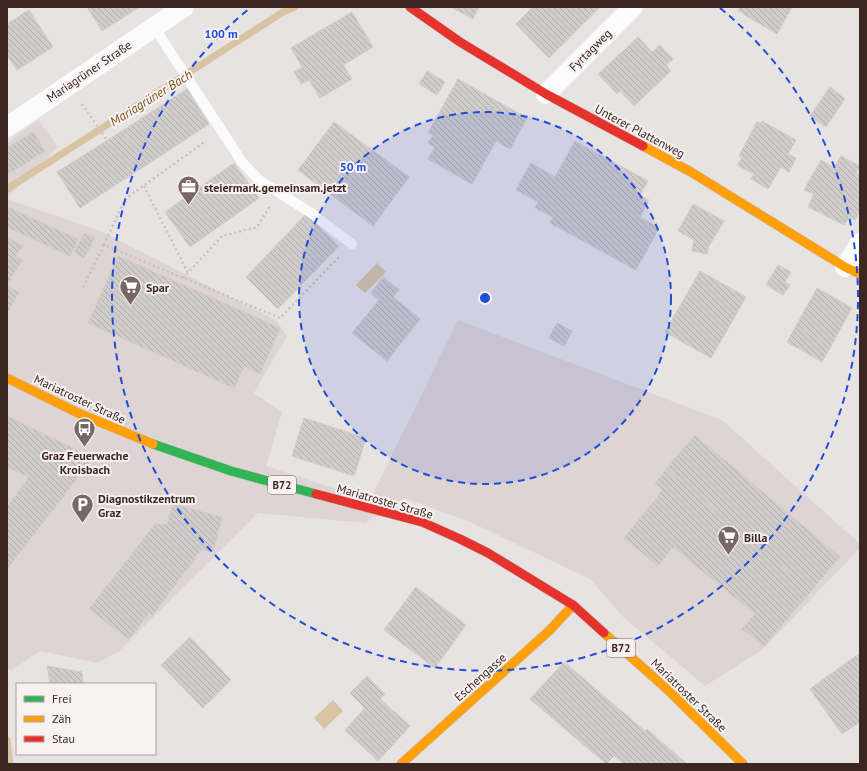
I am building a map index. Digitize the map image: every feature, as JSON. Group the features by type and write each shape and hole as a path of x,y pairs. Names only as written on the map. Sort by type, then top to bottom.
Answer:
{"main road":[{"name":"Unterer Plattenweg","path":"410,7 460,42 546,94 691,172 853,270"},
{"name":"Mariatroster Straße","path":"7,378 78,413 146,442 231,472 422,522 460,539 537,582 573,605 669,691 743,764"},
{"name":"Eschengasse","path":"401,764 550,630 573,605"}],"street":[{"name":"Fyrtagweg","path":"546,94 633,7"},
{"name":"Mariagrüner Straße","path":"7,127 154,27 174,10"},
{"path":"853,270 860,243"}],"lane":[{"path":"154,27 242,162 259,180 311,213 352,244"}],"path":[{"path":"78,100 107,140"},
{"path":"83,286 125,199 221,130"},
{"path":"144,186 188,273"},
{"path":"183,278 222,236 257,227 278,192"},
{"path":"104,245 280,318 352,244"}],"shaded area":[{"path":"38,120 58,147 7,198 7,143"},
{"path":"7,199 100,231 276,320 287,336 254,393 282,412 266,466 370,500 458,320 722,420 860,544 860,548 762,650 705,686 622,616 590,579 470,522 404,498 365,523 258,513 119,651 98,663 40,651 11,671 7,668"},
{"path":"377,263 386,272 365,293 356,285"},
{"path":"333,700 343,711 324,729 314,718"}],"building":[{"path":"87,7 137,7 138,8 102,31"},
{"path":"451,7 479,7 473,19"},
{"path":"533,7 568,7 584,23 549,58 516,24"},
{"path":"568,7 600,7 584,23"},
{"path":"740,7 792,7 777,34 738,11"},
{"path":"29,10 53,47 17,70 7,55 7,24"},
{"path":"352,12 373,47 343,65 352,79 320,98 309,80 301,84 294,72 302,67 291,48"},
{"path":"638,37 652,52 660,45 673,59 666,65 671,71 634,106 620,91 617,94 598,74"},
{"path":"427,71 445,82 437,95 419,84"},
{"path":"458,79 527,118 510,149 496,141 472,184 428,159 435,147 428,143 433,135 428,133"},
{"path":"830,87 845,99 826,127 810,116"},
{"path":"187,89 209,124 145,166 122,131"},
{"path":"762,121 796,140 788,154 796,158 789,172 781,167 768,189 751,179 754,174 737,165 742,158 739,156 757,122 761,124"},
{"path":"334,122 409,177 373,226 298,170"},
{"path":"122,131 145,166 80,208 57,172"},
{"path":"33,132 45,151 7,175 7,148"},
{"path":"575,141 648,181 640,195 649,200 640,217 659,228 636,270 550,223 553,217 535,208 538,202 516,190 531,163 555,177"},
{"path":"841,156 860,166 856,173 860,175 860,210 855,220 849,217 844,225 808,207 814,194 804,190 821,160 834,168"},
{"path":"234,163 259,198 190,247 165,212"},
{"path":"693,204 724,221 709,246 707,254 692,251 694,240 678,231"},
{"path":"7,207 78,239 70,256 7,227"},
{"path":"306,214 339,246 278,309 246,277"},
{"path":"84,233 95,238 84,258 74,252"},
{"path":"7,237 23,246 15,257 22,260 7,286"},
{"path":"118,256 280,328 260,374 244,366 234,388 88,323"},
{"path":"778,265 791,272 785,282 790,285 783,295 766,285"},
{"path":"700,271 746,297 711,358 665,332"},
{"path":"383,277 399,290 393,297 420,319 387,361 352,333 379,300 371,293"},
{"path":"7,286 19,292 7,313"},
{"path":"817,288 852,308 831,346 796,326"},
{"path":"557,323 572,331 564,346 549,338"},
{"path":"796,326 831,346 822,362 787,342"},
{"path":"7,416 93,458 7,569 7,507 29,477 9,468 7,472"},
{"path":"304,418 366,438 354,476 292,456"},
{"path":"695,435 840,557 811,591 666,469"},
{"name":"Billa","path":"666,469 811,591 764,646 742,629 755,614 673,547 658,566 624,538 663,490 655,484"},
{"path":"173,504 222,517 213,552 202,549 152,616 149,613 129,639 89,609 155,524 167,525"},
{"path":"416,587 466,625 435,668 384,630"},
{"path":"190,637 231,680 203,708 161,665"},
{"path":"860,653 860,722 842,734 810,689"},
{"path":"564,662 645,731 647,729 687,764 624,764 614,756 606,764 530,699"},
{"path":"47,666 82,672 83,683 50,683"},
{"path":"367,676 385,694 380,699 410,726 378,761 345,730 365,708 350,693"}],"waterway":[{"name":"Mariagrüner Bach","path":"7,189 283,12 295,7"},
{"name":"Mariagrüner Bach","path":"7,740 10,764"}],"traffic: fast":[{"path":"153,444 231,471 316,494"}],"traffic: slow":[{"path":"643,146 691,172 845,267 860,274"},
{"path":"7,378 78,413 153,444"},
{"path":"401,764 550,630 573,605"},
{"path":"604,633 669,691 743,764"}],"traffic: jam":[{"path":"410,7 460,42 546,94 643,146"},
{"path":"316,494 422,522 460,539 488,553 573,605 604,633"}],"place":[{"name":"steiermark.gemeinsam.jetzt","path":"189,206"},
{"name":"Spar","path":"131,306"},
{"name":"Graz Feuerwache Kroisbach","path":"85,448"},
{"name":"Diagnostikzentrum Graz","path":"83,524"},
{"name":"Billa","path":"728,556"}]}
